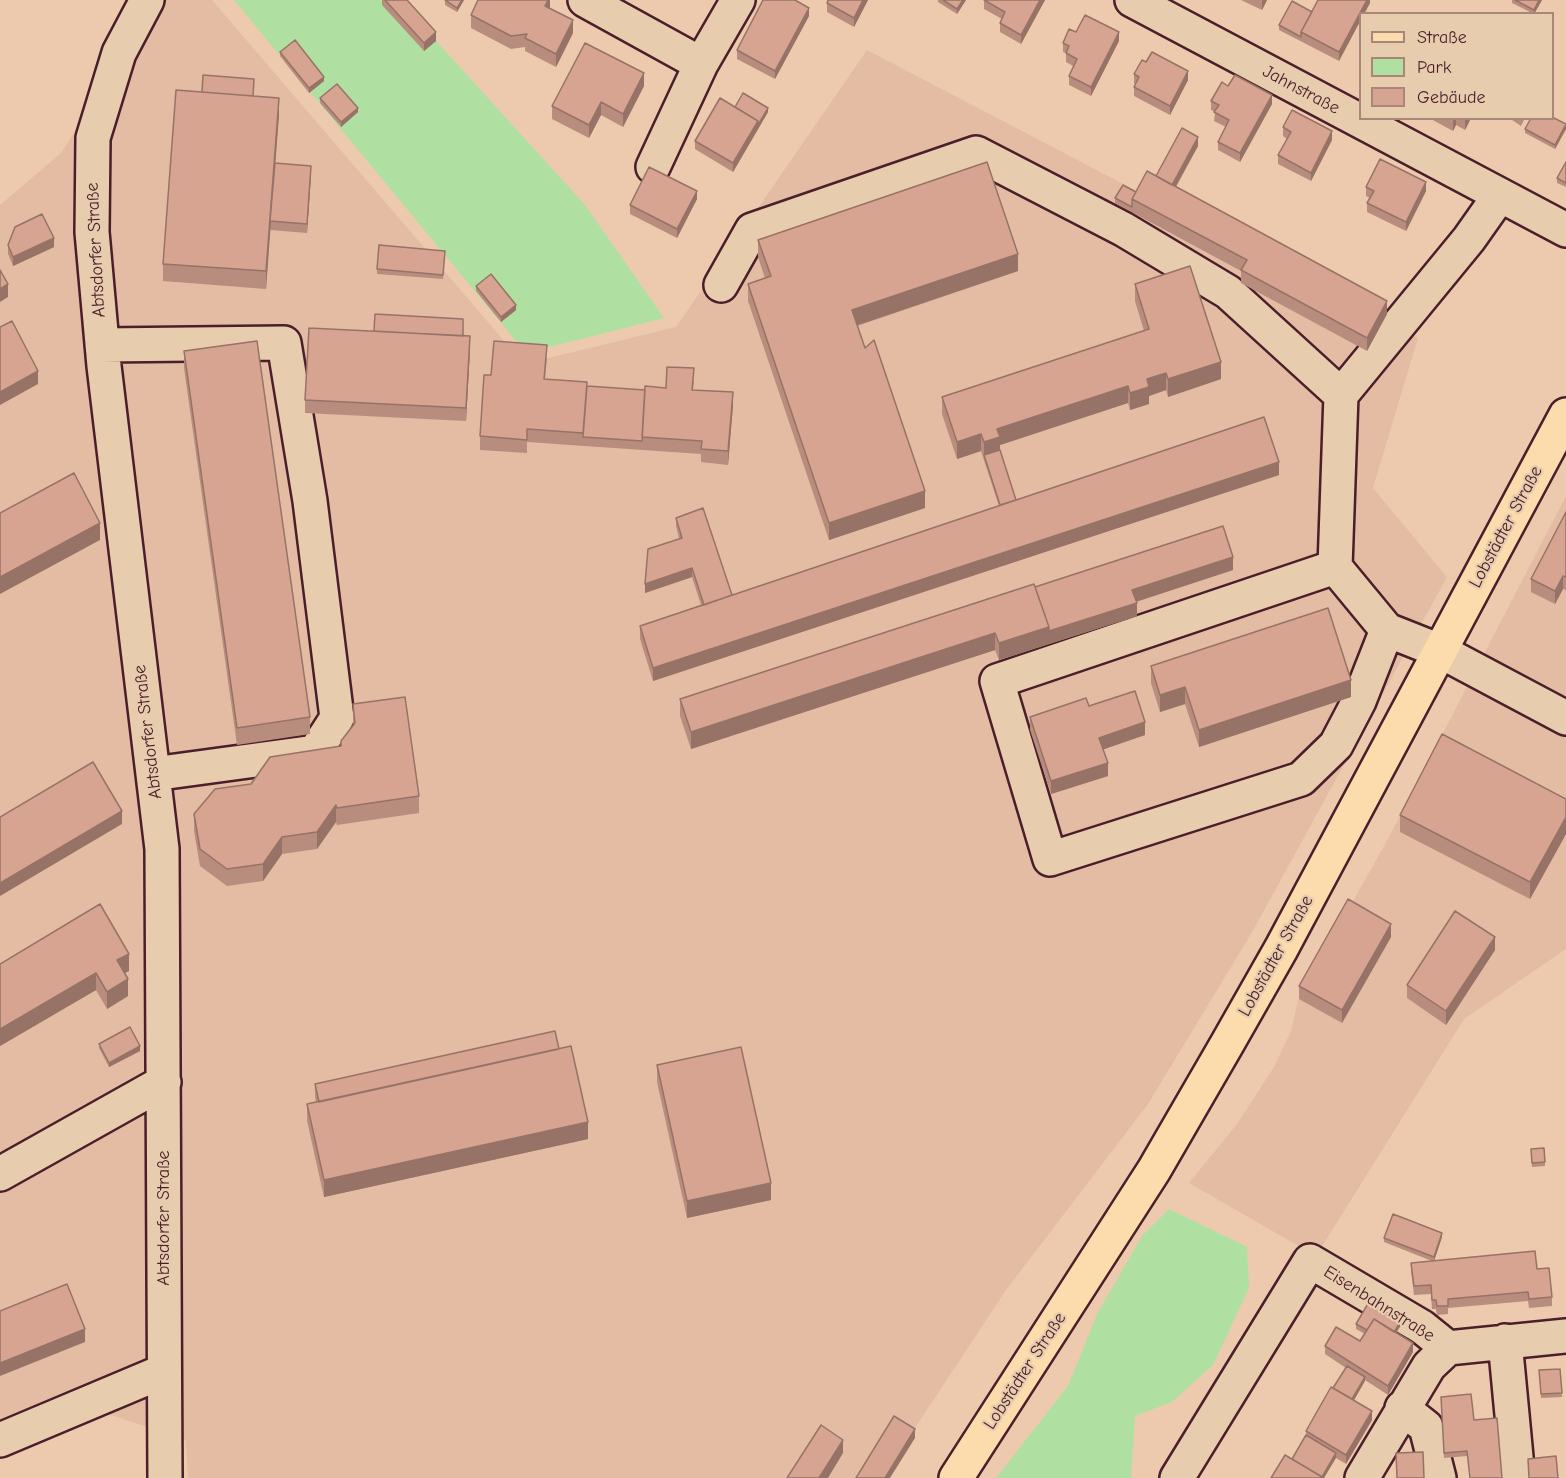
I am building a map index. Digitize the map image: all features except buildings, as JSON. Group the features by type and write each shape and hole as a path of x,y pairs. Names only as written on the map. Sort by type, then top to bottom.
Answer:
{"main road":[{"name":"Lobstädter Straße","path":"956,1478 1154,1170 1281,949 1566,416"}],"street":[{"name":"Abtsdorfer Straße","path":"147,0 119,53 93,138 92,232 102,345 162,849 165,1478"},
{"path":"585,0 701,63"},
{"path":"652,167 701,63 738,0"},
{"name":"Jahnstraße","path":"1132,0 1566,230"},
{"path":"721,285 752,230 976,153 1123,229 1228,292 1341,395"},
{"path":"1500,195 1469,239 1341,395 1335,567 1387,630 1440,651 1566,718"},
{"path":"102,345 284,343 310,501 337,718 315,752 153,774"},
{"path":"1335,567 997,681 1050,859 1302,778 1336,745 1359,701 1387,630"},
{"path":"0,1174 164,1082"},
{"name":"Eisenbahnstraße","path":"1177,1478 1310,1261 1422,1327 1448,1348"},
{"name":"Eisenbahnstraße","path":"1362,1478 1429,1366 1448,1348 1566,1336"},
{"path":"1505,1341 1518,1478"},
{"path":"0,1440 164,1371"},
{"path":"1402,1408 1426,1427 1439,1478"}],"shaded area":[{"path":"162,0 212,0 524,364 676,327 867,50 1418,338 1373,488 1447,577 1251,934 1148,1104 1006,1290 882,1478 188,1478 186,1440 105,1413 0,1456 0,205 61,153"},
{"path":"1566,496 1566,949 1464,1019 1316,1256 1189,1183 1237,1124 1274,1067 1291,1031 1298,1000 1389,837"}],"green space":[{"path":"234,0 399,0 585,205 664,318 526,353"},
{"path":"1169,1209 1247,1247 1249,1288 1213,1365 1172,1402 1135,1416 1131,1478 996,1478 1068,1386 1097,1314 1142,1236"}]}
